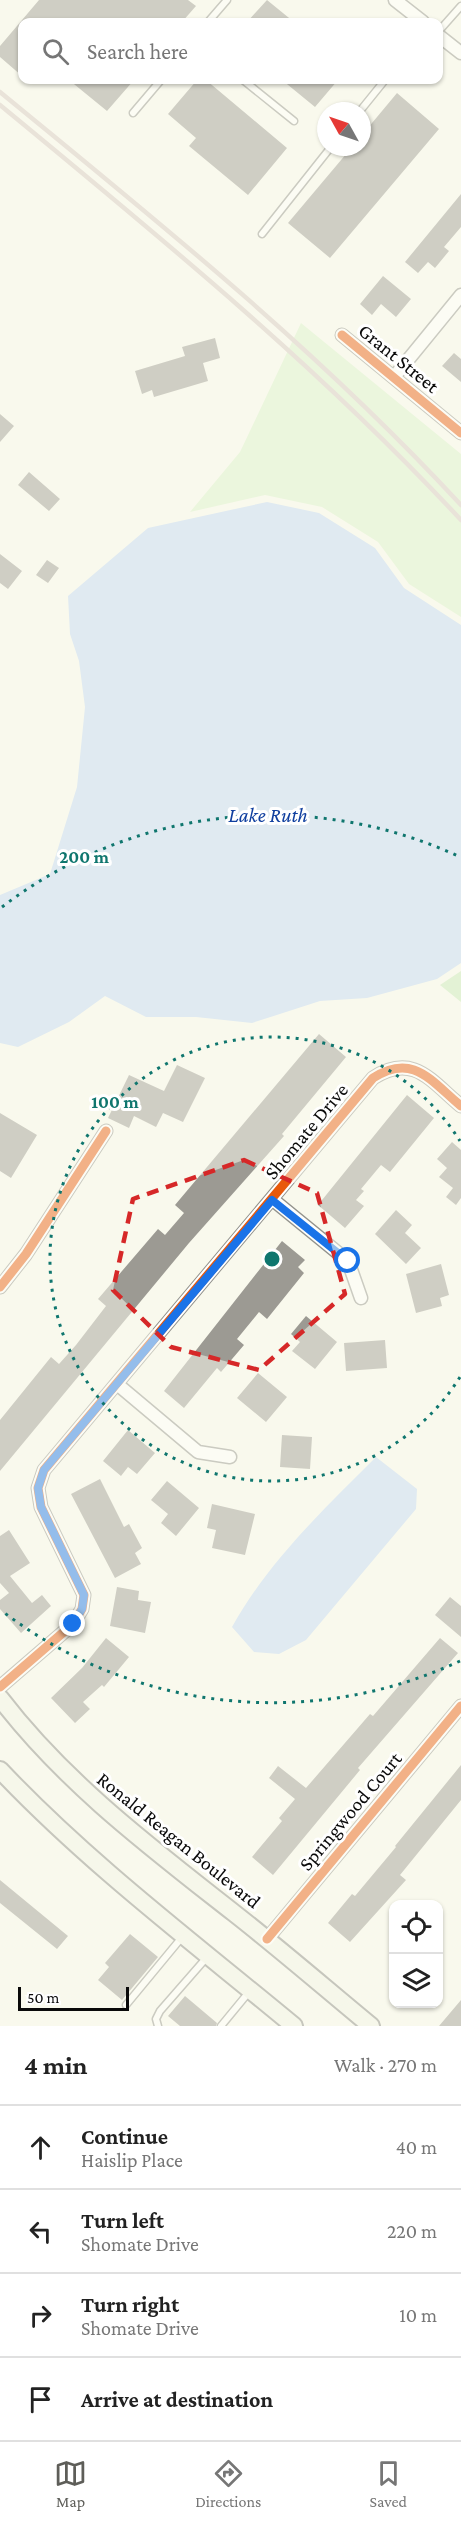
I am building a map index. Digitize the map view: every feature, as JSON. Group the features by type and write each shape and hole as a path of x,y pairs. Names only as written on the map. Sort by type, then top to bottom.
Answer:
{"main road":[{"name":"Ronald Reagan Boulevard","path":"0,1698 24,1730 68,1776 148,1846 267,1939 371,2026"},
{"path":"0,1770 38,1810 183,1935 294,2026"}],"street":[{"path":"395,0 418,18"},
{"path":"443,38 461,53"},
{"path":"394,377 461,295"},
{"name":"Grant Street","path":"342,335 461,433"},
{"name":"Shomate Drive","path":"0,1686 73,1624 82,1609 84,1595 41,1507 38,1488 44,1470 373,1078 388,1068 404,1066 418,1071 461,1106"},
{"path":"0,1287 26,1254 106,1131"},
{"path":"272,1200 348,1261 361,1298"},
{"path":"117,1384 198,1452 230,1457"},
{"name":"Springwood Court","path":"267,1939 461,1706"}],"lane":[{"path":"211,18 227,0"},
{"path":"443,28 461,6"},
{"path":"133,113 158,84"},
{"path":"248,84 294,121"},
{"path":"367,102 382,84"},
{"path":"262,234 324,156"},
{"path":"126,2006 183,1935"},
{"path":"158,2026 156,2019 160,2011 208,1956"},
{"path":"221,2026 250,1990"}],"highlighted area":[{"path":"244,1160 317,1193 345,1294 259,1370 171,1347 113,1290 133,1199"}],"green space":[{"path":"301,323 461,454 461,617 409,584 378,542 322,507 265,495 190,512 240,452"},
{"path":"461,971 461,1002 440,985"}],"water":[{"name":"Lake Ruth","path":"267,502 319,513 375,548 404,588 461,625 461,963 437,979 367,998 320,1001 252,1023 196,1017 146,1017 105,996 69,1022 18,1047 0,1043 0,895 50,874 77,787 85,707 79,661 70,634 68,596 148,528"},
{"path":"376,1457 417,1489 416,1509 306,1640 279,1654 254,1652 232,1627 246,1603 298,1537"}],"building":[{"path":"39,0 188,0 196,6 186,18 24,18"},
{"path":"267,0 289,18 251,18"},
{"path":"18,25 18,73 0,57 0,46"},
{"path":"74,84 131,84 107,111"},
{"path":"194,84 211,84 287,148 248,195 189,146 196,138 168,114"},
{"path":"287,84 335,84 315,107"},
{"path":"397,93 439,129 330,258 288,223 344,156 371,156 371,124"},
{"path":"461,194 461,227 444,247 449,251 435,268 428,262 418,273 405,262"},
{"path":"383,276 411,299 396,317 381,304 372,315 360,304"},
{"path":"215,338 220,358 203,363 208,381 154,397 152,390 142,394 135,371 185,356 182,347"},
{"path":"454,353 461,359 461,382 442,366"},
{"path":"0,414 14,426 0,442"},
{"path":"29,472 60,499 49,511 18,485"},
{"path":"0,554 22,571 8,589 0,583"},
{"path":"47,560 59,568 48,583 36,575"},
{"path":"319,1034 346,1057 282,1134 284,1136 189,1243 0,1471 0,1420 51,1357 59,1364 76,1345 106,1306 98,1299 158,1229 165,1235 184,1213 175,1205"},
{"path":"177,1065 205,1078 183,1122 163,1113 156,1127 134,1116 129,1128 108,1118 129,1075 164,1091"},
{"path":"407,1095 434,1118 390,1172 381,1165 361,1189 364,1191 356,1200 364,1206 345,1228 318,1205"},
{"path":"0,1113 37,1135 11,1178 0,1171"},
{"path":"452,1142 461,1150 461,1198 456,1205 446,1197 453,1188 439,1177 447,1168 437,1159"},
{"path":"396,1210 412,1225 405,1233 421,1248 406,1264 375,1234"},
{"path":"282,1241 305,1260 298,1267 304,1273 267,1319 259,1312 237,1339 244,1345 221,1372 217,1368 184,1408 164,1391"},
{"path":"441,1264 449,1295 440,1298 442,1306 416,1313 406,1274"},
{"path":"306,1316 337,1342 315,1369 292,1351 300,1342 291,1334"},
{"path":"385,1340 387,1368 346,1371 344,1343"},
{"path":"258,1373 287,1397 266,1422 237,1398"},
{"path":"128,1430 155,1453 137,1474 128,1467 121,1476 103,1461"},
{"path":"282,1435 312,1437 310,1469 280,1467"},
{"path":"100,1479 124,1527 129,1524 142,1548 135,1553 141,1564 115,1578 71,1494"},
{"path":"167,1481 199,1508 176,1536 161,1523 168,1514 151,1500"},
{"path":"212,1504 255,1514 245,1555 212,1548 216,1530 207,1528"},
{"path":"9,1530 30,1563 10,1576 32,1603 42,1595 51,1606 21,1633 0,1609 0,1600 9,1593 0,1583 0,1536"},
{"path":"117,1587 139,1591 138,1600 151,1602 145,1633 110,1626"},
{"path":"450,1597 461,1606 461,1637 435,1615"},
{"path":"106,1638 129,1657 104,1687 102,1685 83,1702 90,1709 75,1723 51,1698 82,1668"},
{"path":"440,1638 458,1653 358,1768 360,1770 273,1875 252,1857 282,1821 279,1818 295,1799 269,1778 278,1766 306,1788 370,1714 373,1716"},
{"path":"461,1765 461,1800 400,1875 406,1880 350,1942 328,1923 352,1894 355,1896"},
{"path":"0,1880 68,1936 57,1949 0,1903"},
{"path":"130,1934 158,1957 122,2000 98,1980 109,1967 105,1963"},
{"path":"185,1996 217,2023 216,2026 180,2026 168,2016"},
{"path":"461,2000 461,2026 439,2026"}],"railway":[{"path":"0,92 120,190 296,342 408,449 461,505"},
{"path":"0,105 238,305 352,410 461,520"}],"cycle path":[{"path":"342,335 461,433"},
{"path":"0,1687 73,1624 82,1609 84,1595 41,1507 38,1488 44,1470 373,1078 399,1068 411,1069 431,1079 461,1106"},
{"path":"0,1287 26,1254 106,1131"},
{"path":"267,1939 461,1706"}],"route":[{"path":"73,1624 82,1609 84,1595 41,1507 38,1488 44,1470 272,1200 348,1261"}]}
